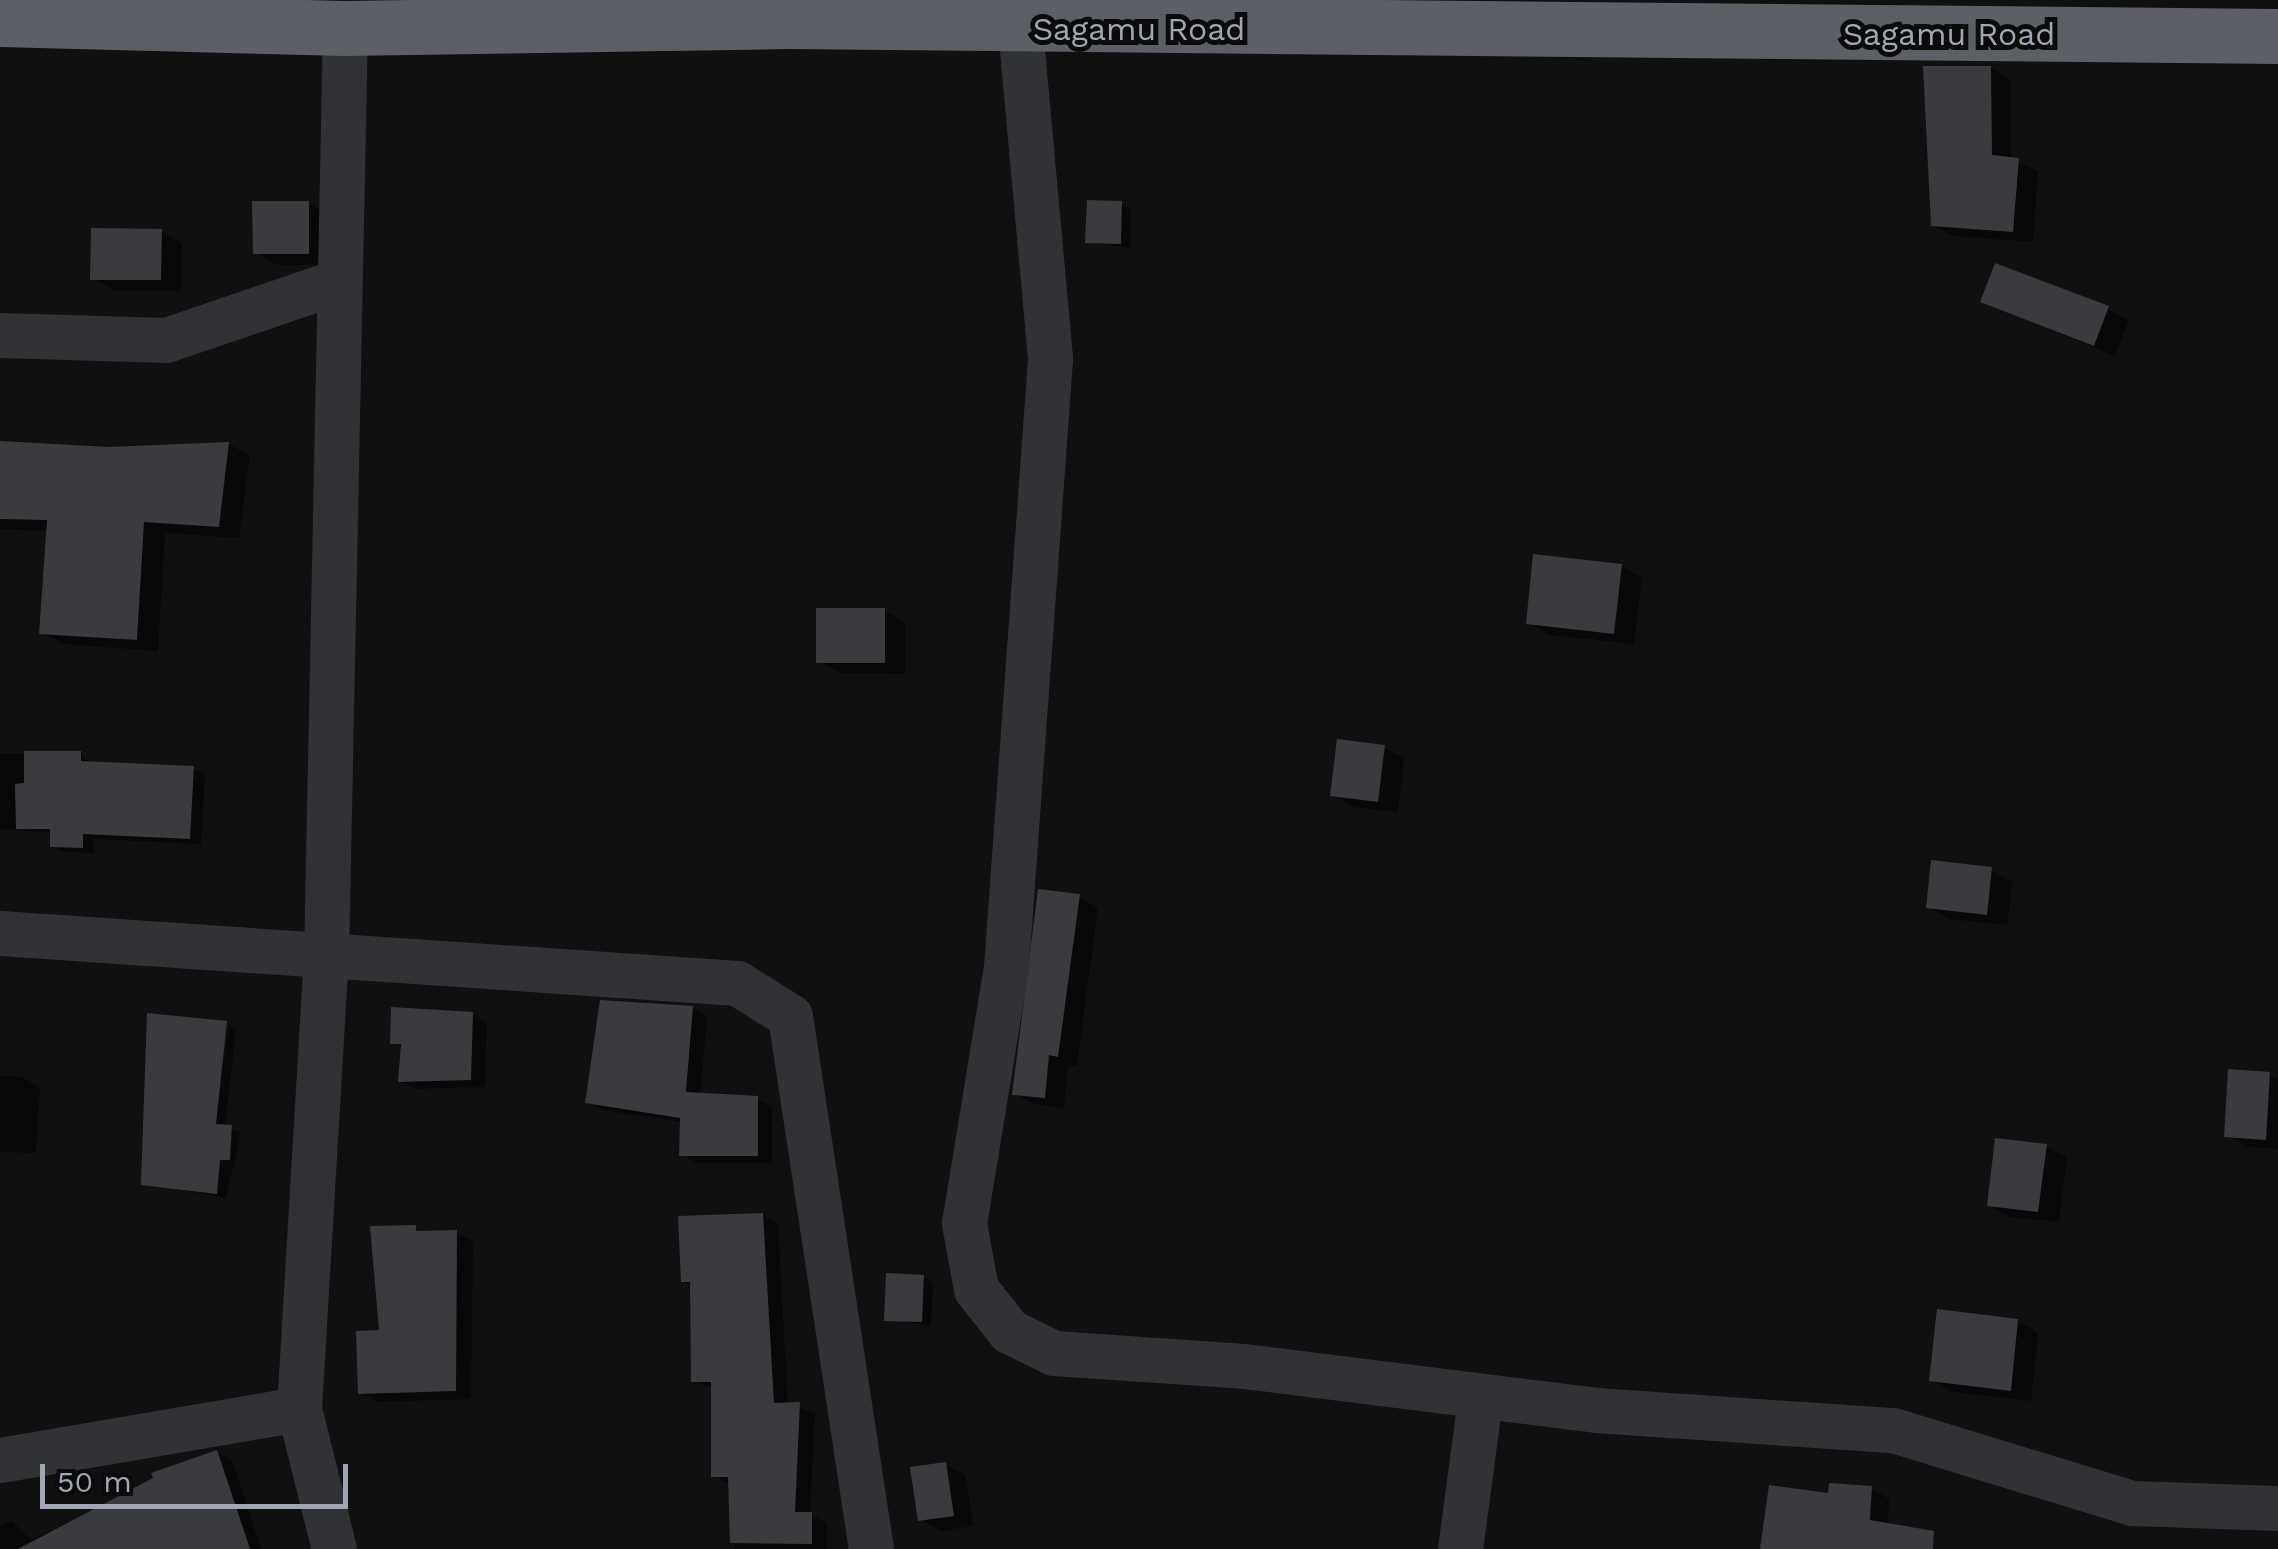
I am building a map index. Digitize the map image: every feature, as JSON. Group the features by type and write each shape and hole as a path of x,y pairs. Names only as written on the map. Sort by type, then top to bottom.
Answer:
{"highway":[{"name":"Sagamu Road","path":"0,20 345,28 793,11 2278,36"}],"street":[{"path":"1014,14 1050,359 1006,967 964,1223 976,1289 1009,1331 1054,1353 1244,1366 1480,1399 1892,1430 2132,1503 2278,1508"},
{"path":"334,1549 299,1408 326,957 345,28"},
{"path":"0,335 166,340 339,281"},
{"path":"0,933 737,983 790,1016 871,1549"},
{"path":"1460,1549 1480,1399"},
{"path":"0,1460 299,1408"}],"building":[{"path":"1923,66 1991,66 1992,155 2019,158 2013,232 1931,226"},
{"path":"1087,200 1122,201 1121,244 1085,243"},
{"path":"252,201 309,201 309,254 253,254"},
{"path":"91,228 162,229 161,280 90,280"},
{"path":"1995,263 2109,306 2094,346 1980,302"},
{"path":"0,441 108,447 229,442 219,527 144,522 137,640 39,634 47,520 0,519"},
{"path":"1533,554 1622,564 1614,634 1526,624"},
{"path":"816,608 885,608 885,663 816,663"},
{"path":"1337,739 1385,745 1378,802 1330,796"},
{"path":"24,751 81,751 81,761 194,766 190,839 83,834 83,848 50,847 50,829 16,829 15,784 24,783"},
{"path":"1931,860 1992,867 1987,915 1926,908"},
{"path":"1038,889 1080,894 1058,1057 1049,1055 1045,1098 1012,1095"},
{"path":"600,1000 693,1006 686,1092 758,1096 758,1156 679,1156 680,1118 585,1103"},
{"path":"391,1007 473,1012 471,1080 398,1082 401,1044 390,1044"},
{"path":"147,1013 227,1021 216,1124 232,1125 230,1160 220,1160 217,1194 141,1185"},
{"path":"2228,1069 2270,1072 2266,1140 2224,1137"},
{"path":"1995,1138 2047,1144 2038,1212 1987,1206"},
{"path":"763,1213 774,1403 800,1402 795,1512 812,1512 812,1544 730,1543 728,1477 711,1477 711,1382 691,1382 690,1282 681,1282 678,1216"},
{"path":"416,1225 416,1231 457,1230 456,1391 358,1394 356,1331 379,1330 370,1226"},
{"path":"886,1273 924,1275 922,1322 884,1321"},
{"path":"1937,1309 2018,1319 2011,1391 1929,1381"},
{"path":"217,1450 250,1549 18,1549 153,1478 151,1473"},
{"path":"946,1462 954,1516 918,1521 910,1467"},
{"path":"1829,1483 1872,1486 1870,1520 1934,1531 1933,1549 1760,1549 1769,1485 1828,1493"}]}
